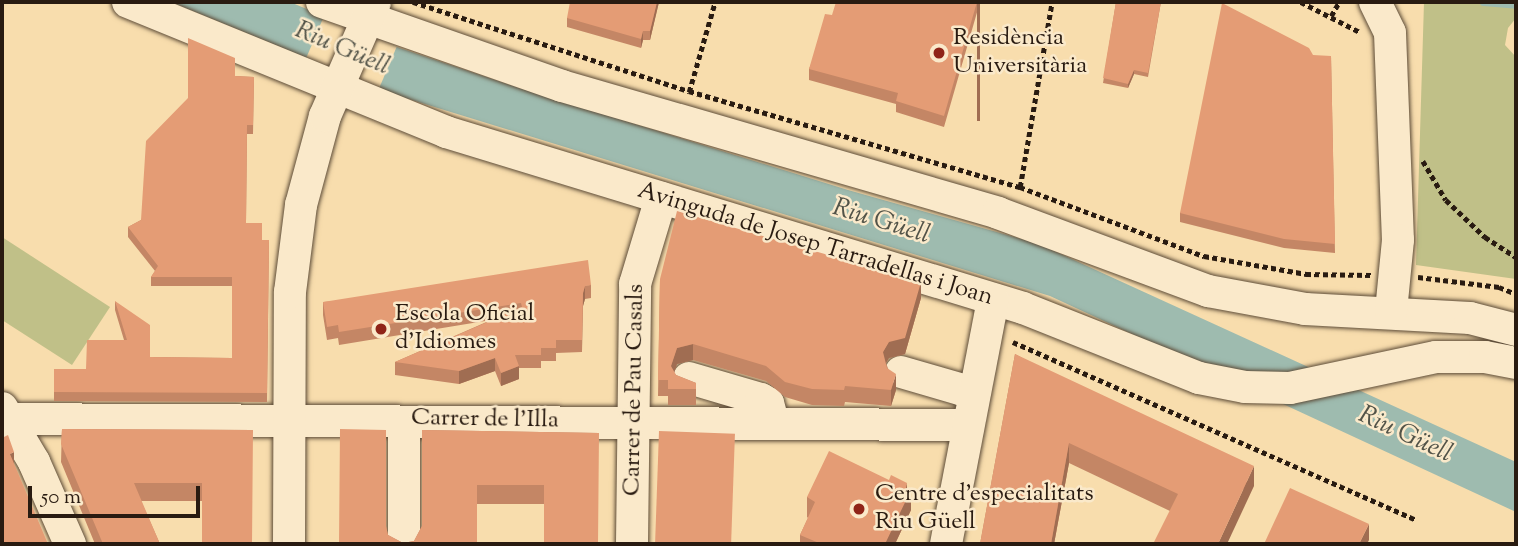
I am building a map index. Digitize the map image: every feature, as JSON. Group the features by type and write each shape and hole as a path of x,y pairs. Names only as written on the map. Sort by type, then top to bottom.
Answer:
{"street":[{"name":"Avinguda de Josep Tarradellas i Joan","path":"128,2 340,83 446,132 993,299 1088,331 1176,371 1223,384 1290,388 1436,357 1485,357 1516,363"},
{"path":"323,2 572,89 1007,215 1208,291 1305,309 1470,318 1516,330"},
{"path":"1375,2 1390,33 1398,240 1380,271 1391,312"},
{"path":"289,544 289,419 295,248 309,169 340,83 368,17"},
{"name":"Carrer de Pau Casals","path":"632,544 635,284 660,198"},
{"path":"946,544 993,299"},
{"path":"901,372 963,390 974,389"},
{"path":"689,379 761,399 768,403 773,422"},
{"path":"4,415 34,462 70,544"},
{"name":"Carrer de l'Illa","path":"4,415 968,425"},
{"path":"404,436 404,544"}],"path":[{"path":"413,2 689,91 1020,187 1205,256 1306,274 1380,271 1499,287 1516,294"},
{"path":"689,91 715,2"},
{"path":"1020,187 1052,2"},
{"path":"1301,2 1365,35"},
{"path":"1331,16 1339,2"},
{"path":"1421,158 1446,200 1485,237 1516,257"},
{"path":"987,333 1416,520"}],"green space":[{"path":"1424,2 1516,2 1516,18 1508,28 1505,45 1516,57 1516,279 1416,265"},
{"path":"2,237 110,307 72,365 2,320"}],"water":[{"name":"Riu Güell","path":"171,2 290,2 397,47 519,88 848,190 1039,244 1516,462 1516,512 1050,296 402,97"}],"pier":[{"path":"324,16 397,47 379,88 306,57"}],"building":[{"path":"570,2 657,2 650,31 643,31 641,39 567,18"},
{"path":"836,2 977,2 944,116 896,101 898,93 809,69 825,14 832,15"},
{"path":"1116,2 1161,2 1148,73 1134,70 1128,84 1103,78"},
{"path":"1222,3 1309,48 1313,55 1331,56 1335,244 1284,239 1180,213"},
{"path":"188,38 235,58 235,76 254,77 253,125 247,125 246,223 262,223 262,240 269,240 267,393 54,392 54,369 86,369 87,340 127,340 115,301 150,325 150,357 232,358 232,277 151,277 158,266 128,227 141,220 146,141 188,98"},
{"path":"677,211 921,282 905,338 889,342 883,352 887,368 896,374 891,390 845,386 844,390 812,389 785,382 766,366 693,344 677,348 671,366 676,375 696,383 696,389 668,389 668,380 658,380 660,279"},
{"name":"Escola Oficial d'Idiomes","path":"588,260 591,285 585,286 583,293 582,340 556,340 556,348 541,348 541,355 515,355 519,366 501,373 495,358 459,371 395,362 522,307 521,303 339,332 338,325 327,327 323,302"},
{"path":"1015,354 1254,466 1218,544 1153,544 1178,494 1069,443 1051,544 980,544"},
{"path":"62,429 253,430 252,544 202,544 202,483 134,483 160,544 103,544 61,444"},
{"path":"340,429 386,430 386,526 388,535 403,543 414,541 422,526 422,430 599,433 598,544 544,544 544,485 477,485 477,544 339,544"},
{"path":"659,431 735,434 731,544 655,544"},
{"path":"2,433 4,437 8,435 14,452 10,454 48,544 2,544"},
{"name":"Centre d'especialitats Riu Güell","path":"829,451 889,480 891,475 907,483 906,488 911,490 885,544 818,544 800,535 815,502 807,497"},
{"path":"1290,488 1369,524 1359,544 1264,544"}],"waterway":[{"path":"1483,2 1516,5"}],"place":[{"name":"Residència Universitària","path":"939,53"},
{"name":"Escola Oficial d'Idiomes","path":"381,329"},
{"name":"Centre d'especialitats Riu Güell","path":"859,509"}]}
